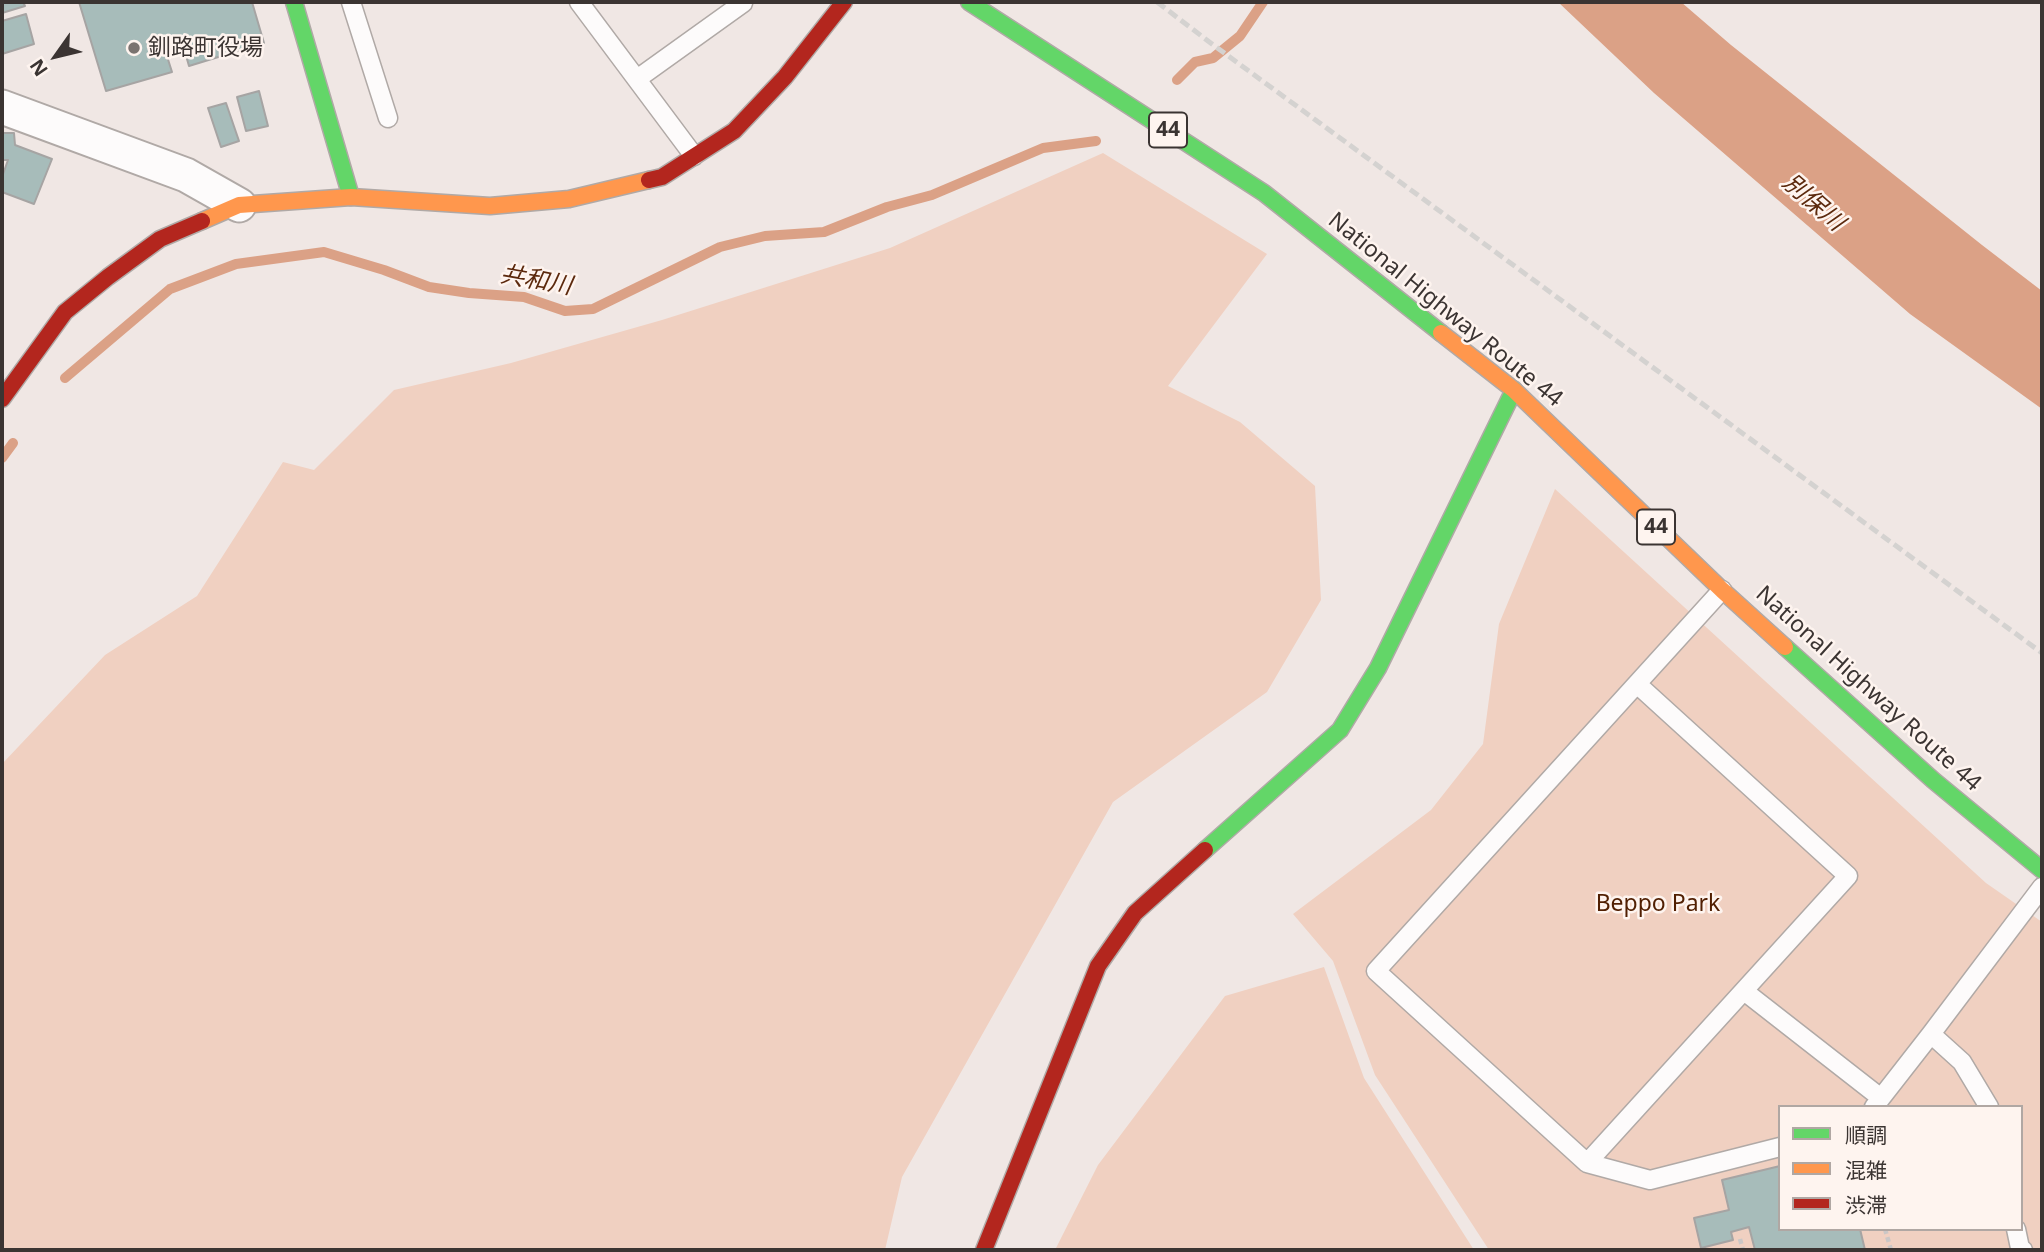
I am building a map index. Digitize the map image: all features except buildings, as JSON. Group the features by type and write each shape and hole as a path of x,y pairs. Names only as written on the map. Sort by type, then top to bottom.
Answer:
{"main road":[{"path":"293,2 351,197"},
{"path":"2,399 65,312 160,239 239,205 351,197 490,206 569,199 662,177 734,131 785,77 844,2"},
{"name":"National Highway Route 44","path":"969,2 1264,193 1514,390 1722,590 1933,780 2042,870"},
{"path":"984,1250 1098,966 1135,913 1340,730 1378,668 1514,390"}],"street":[{"path":"2,107 186,175 239,205"}],"lane":[{"path":"351,2 388,118"},
{"path":"579,2 694,156"},
{"path":"637,79 743,3"},
{"path":"1722,590 1376,971 1587,1163 1650,1180 1778,1148"},
{"path":"1587,1163 1848,876 1637,684"},
{"path":"1744,991 1877,1103 2042,887"},
{"path":"1931,1034 1962,1062 1988,1105"},
{"path":"2016,1231 2023,1250"}],"path":[{"path":"1886,1231 1891,1250"},
{"path":"1740,1239 1743,1250"}],"green space":[{"path":"1103,153 1267,254 1168,386 1240,422 1315,486 1321,600 1267,692 1113,802 902,1177 885,1250 2,1250 2,764 105,655 197,596 283,462 314,470 394,390 511,363 662,320 890,248"},
{"name":"Beppo Park","path":"1555,489 1986,883 2042,922 2042,1250 1489,1250 1375,1075 1333,961 1293,914 1431,810 1483,744 1499,624"},
{"path":"1324,967 1364,1078 1474,1250 1055,1250 1098,1165 1225,996"}],"water":[{"name":"別保川","path":"1558,2 1681,2 1731,45 2042,291 2042,409 1910,314 1654,93"}],"waterway":[{"name":"共和川","path":"1177,80 1195,62 1213,58 1240,36 1263,2"},
{"name":"共和川","path":"65,378 170,289 236,264 324,252 429,287 524,297 565,311 593,309 720,247 765,236 824,232 887,207 932,195 1043,148 1096,141"},
{"name":"共和川","path":"2,458 13,443"}],"railway":[{"path":"1157,2 2042,653"}],"traffic: fast":[{"path":"294,2 351,197"},
{"path":"969,2 1264,193 1441,333"},
{"path":"1205,850 1340,730 1378,668 1514,390"},
{"path":"1785,647 1933,780 2042,870"}],"traffic: slow":[{"path":"202,221 239,205 351,197 490,206 569,199 649,180"},
{"path":"1441,333 1514,390 1785,647"}],"traffic: jam":[{"path":"649,180 662,177 734,131 785,77 844,2"},
{"path":"2,399 65,312 160,239 202,221"},
{"path":"984,1250 1098,966 1135,913 1205,850"}],"place":[{"name":"釧路町役場","path":"134,48"}]}
